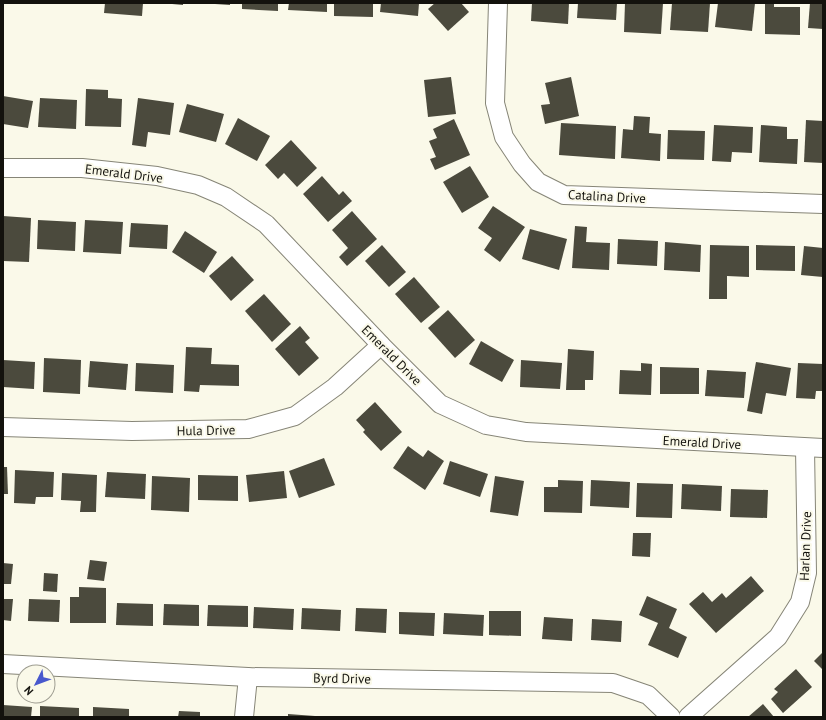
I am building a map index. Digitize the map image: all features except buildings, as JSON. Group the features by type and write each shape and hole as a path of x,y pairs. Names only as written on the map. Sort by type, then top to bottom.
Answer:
{"street":[{"name":"Catalina Drive","path":"498,3 495,103 504,137 522,164 538,182 564,195 823,204"},
{"name":"Emerald Drive","path":"3,168 82,168 157,176 198,185 226,197 266,224 380,345 440,404 486,425 526,432 814,448"},
{"name":"Hula Drive","path":"3,427 132,431 248,429 295,416 335,387 380,345"},
{"name":"Harlan Drive","path":"688,717 778,636 800,602 807,573 814,448"},
{"name":"Byrd Drive","path":"3,664 248,677 612,682 648,695 671,717"},
{"path":"244,717 248,677"}]}
